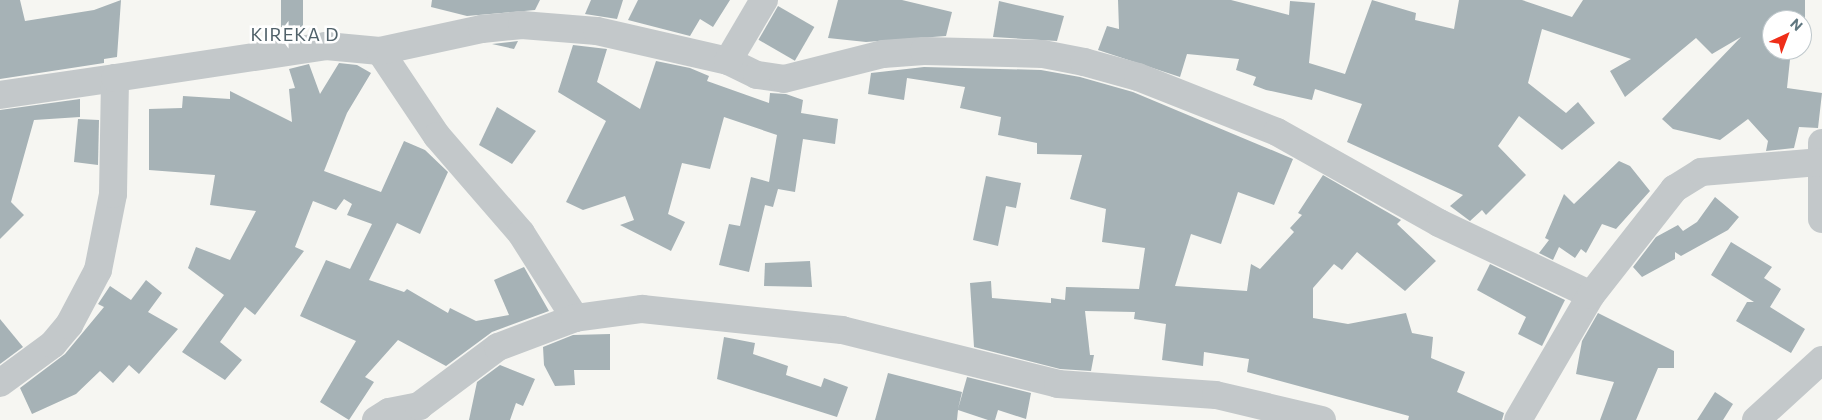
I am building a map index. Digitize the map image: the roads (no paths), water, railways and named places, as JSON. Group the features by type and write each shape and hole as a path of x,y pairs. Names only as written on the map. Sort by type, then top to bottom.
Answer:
{"street":[{"path":"728,61 764,0"},
{"path":"0,95 326,46 380,51 482,29 541,26 597,31 728,61 757,75 784,79 883,54 924,50 1044,54 1084,62 1147,80 1277,132 1448,227 1591,295"},
{"path":"380,51 437,136 521,233 576,318"},
{"path":"0,383 64,331 84,302 98,270 113,194 115,78"},
{"path":"1518,420 1591,295 1688,177 1708,171 1820,153 1822,219"},
{"path":"376,420 388,412 428,400 498,347 576,318 642,309 842,330 1058,384 1216,395 1322,420"},
{"path":"1756,420 1822,360"}],"district":[{"name":"KIREKA D","path":"295,34"}]}
